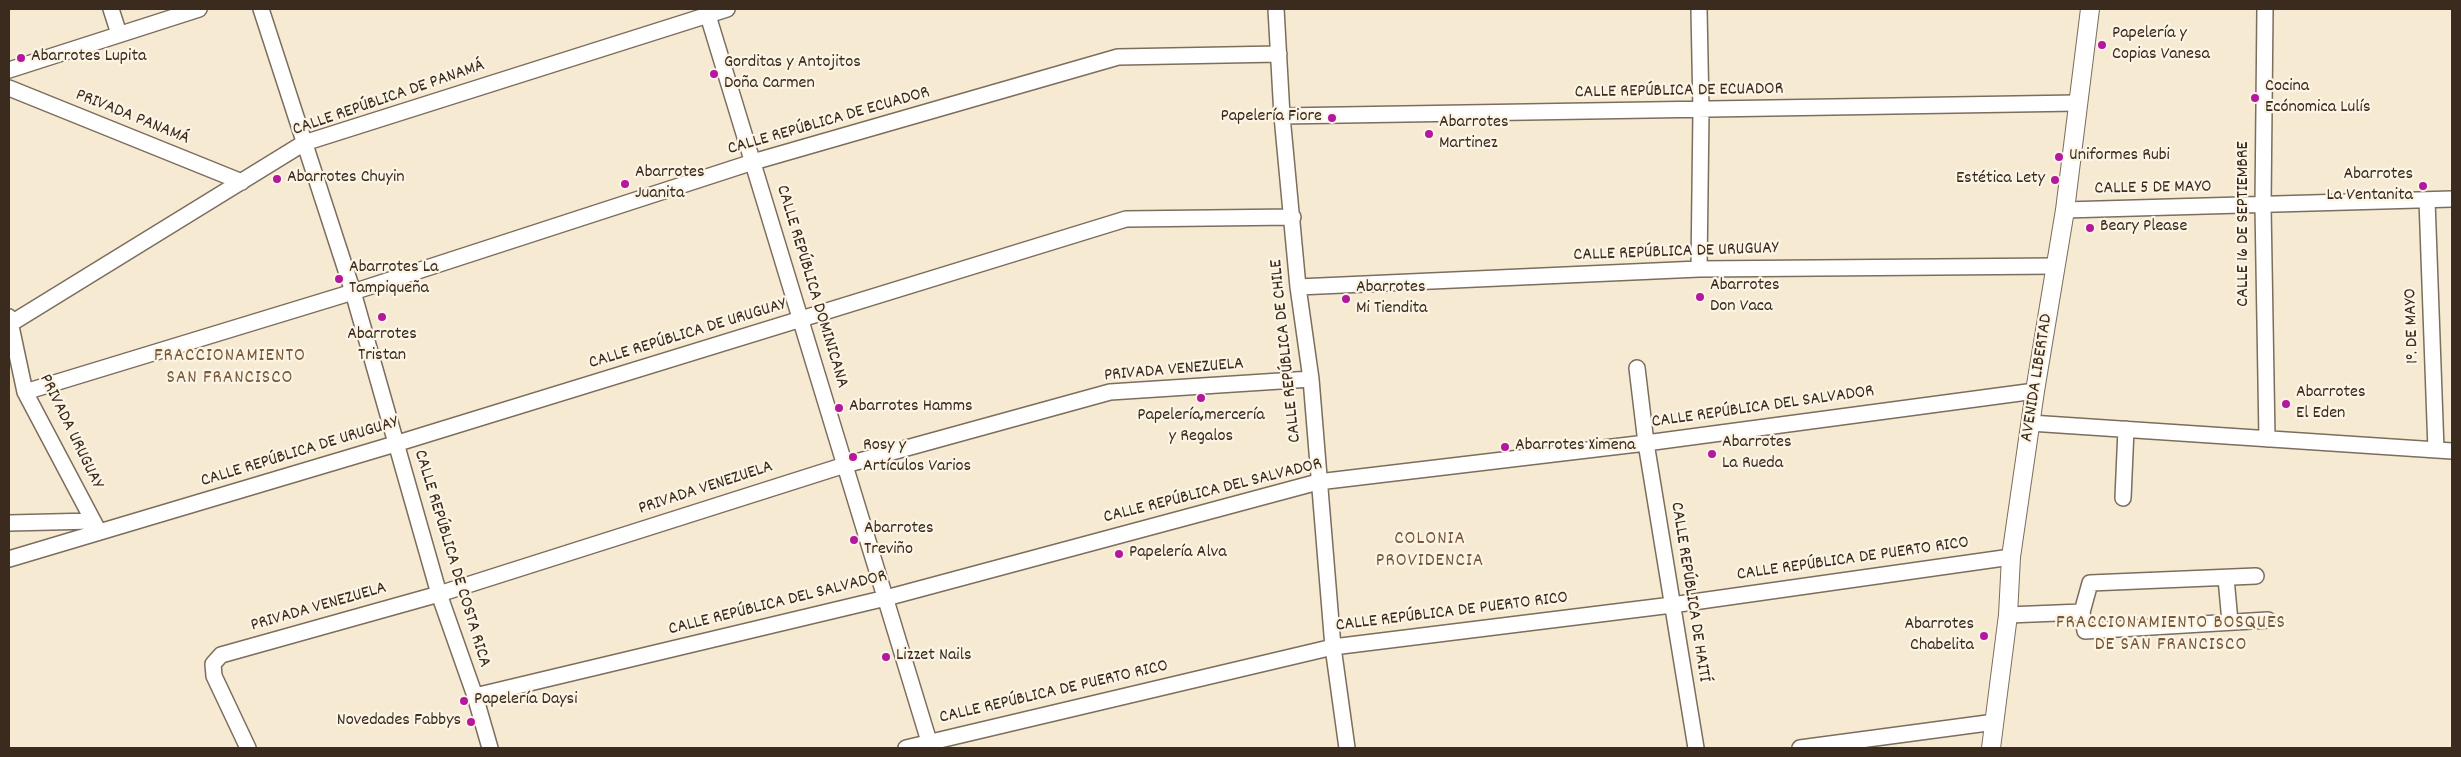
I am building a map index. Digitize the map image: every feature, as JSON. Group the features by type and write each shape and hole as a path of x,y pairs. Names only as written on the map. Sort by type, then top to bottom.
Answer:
{"street":[{"path":"111,9 119,34"},
{"path":"9,70 199,9"},
{"name":"CALLE REPÚBLICA DE COSTA RICA","path":"261,9 353,292 439,594 475,696 490,748"},
{"name":"CALLE REPÚBLICA DE PANAMÁ","path":"9,320 242,182 304,143 707,12 728,9"},
{"name":"CALLE REPÚBLICA DE CHILE","path":"1276,9 1282,116 1293,217 1298,287 1311,380 1333,647 1347,748"},
{"path":"1699,9 1701,111 1699,270"},
{"name":"AVENIDA LIBERTAD","path":"1991,748 2008,615 2011,557 2034,391 2065,210 2090,9"},
{"name":"CALLE 16 DE SEPTIEMBRE","path":"2265,9 2263,206 2267,439"},
{"name":"CALLE REPÚBLICA DOMINICANA","path":"707,12 930,745"},
{"name":"CALLE REPÚBLICA DE ECUADOR","path":"19,383 353,292 753,162 1118,57 1279,54"},
{"name":"PRIVADA PANAMÁ","path":"9,88 242,182"},
{"name":"CALLE REPÚBLICA DE ECUADOR","path":"1282,116 1701,111 2077,103"},
{"name":"CALLE 5 DE MAYO","path":"2065,210 2263,206 2452,199"},
{"name":"1°. DE MAYO","path":"2428,200 2436,450"},
{"name":"CALLE REPÚBLICA DE URUGUAY","path":"9,559 96,526 395,444 1126,219 1293,217"},
{"name":"CALLE REPÚBLICA DE URUGUAY","path":"1298,287 1699,270 2056,266"},
{"name":"PRIVADA URUGUAY","path":"9,320 19,383 96,526"},
{"name":"CALLE REPÚBLICA DE HAITÍ","path":"1637,368 1646,443 1696,748"},
{"name":"PRIVADA VENEZUELA","path":"248,748 214,676 214,664 221,655 439,594 845,465 1110,392 1311,380"},
{"name":"CALLE REPÚBLICA DEL SALVADOR","path":"475,696 886,598 1318,482 1646,443 2034,391"},
{"path":"2030,423 2452,451"},
{"path":"2123,498 2126,429"},
{"path":"9,523 96,526"},
{"name":"CALLE REPÚBLICA DE PUERTO RICO","path":"906,748 930,745 1333,647 1672,605 2011,557"},
{"path":"2256,576 2090,583 2082,612 2085,631 2268,620"},
{"path":"2226,578 2230,622"},
{"path":"2008,615 2082,612"},
{"path":"1800,748 1995,722"}],"place":[{"name":"Papelería y Copias Vanesa","path":"2102,45"},
{"name":"Abarrotes Lupita","path":"21,58"},
{"name":"Gorditas y Antojitos Doña Carmen","path":"714,74"},
{"name":"Cocina Ecónomica Lulís","path":"2255,98"},
{"name":"Papelería Fiore","path":"1332,118"},
{"name":"Abarrotes Martinez","path":"1429,134"},
{"name":"Uniformes Rubi","path":"2059,157"},
{"name":"Abarrotes Chuyin","path":"277,179"},
{"name":"Estética Lety","path":"2055,180"},
{"name":"Abarrotes Juanita","path":"625,184"},
{"name":"Abarrotes La Ventanita","path":"2423,186"},
{"name":"Beary Please","path":"2090,228"},
{"name":"Abarrotes La Tampiqueña","path":"339,279"},
{"name":"Abarrotes Don Vaca","path":"1700,297"},
{"name":"Abarrotes Mi Tiendita","path":"1346,299"},
{"name":"Abarrotes Tristan","path":"382,317"},
{"name":"Papelería,mercería y Regalos","path":"1201,398"},
{"name":"Abarrotes El Eden","path":"2286,404"},
{"name":"Abarrotes Hamms","path":"839,408"},
{"name":"Abarrotes Ximena","path":"1505,447"},
{"name":"Abarrotes La Rueda","path":"1712,454"},
{"name":"Rosy y Artículos Varios","path":"853,457"},
{"name":"Abarrotes Treviño","path":"854,540"},
{"name":"Papelería Alva","path":"1119,554"},
{"name":"Abarrotes Chabelita","path":"1984,636"},
{"name":"Lizzet Nails","path":"886,657"},
{"name":"Papelería Daysi","path":"464,701"},
{"name":"Novedades Fabbys","path":"471,722"}],"district":[{"name":"FRACCIONAMIENTO SAN FRANCISCO","path":"230,368"},
{"name":"COLONIA PROVIDENCIA","path":"1430,551"},
{"name":"FRACCIONAMIENTO BOSQUES DE SAN FRANCISCO","path":"2171,635"}]}
